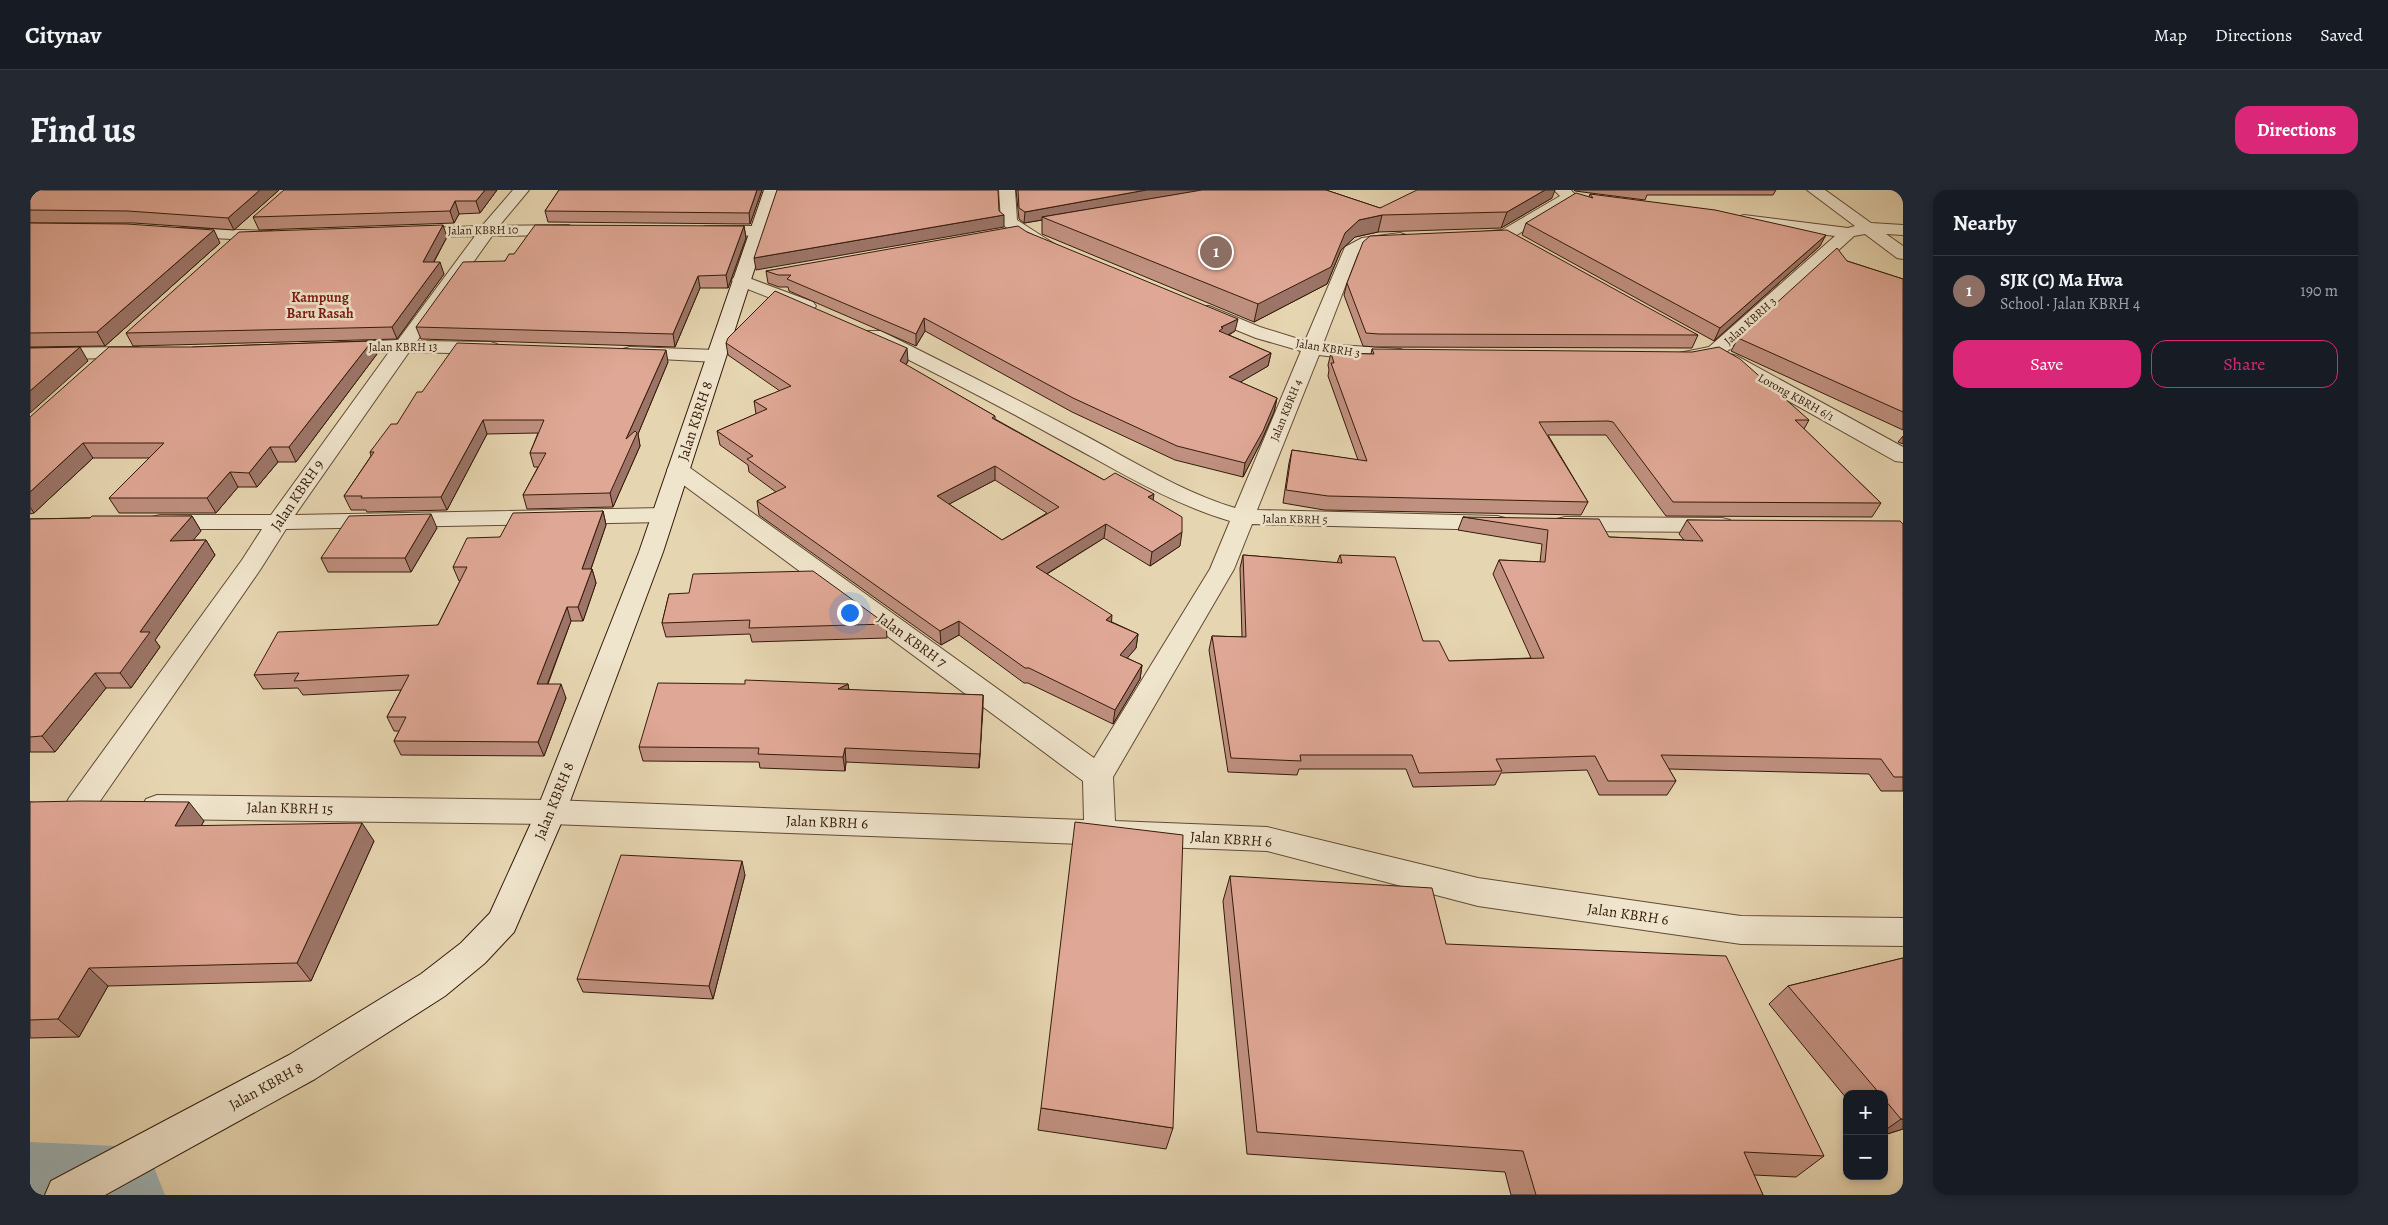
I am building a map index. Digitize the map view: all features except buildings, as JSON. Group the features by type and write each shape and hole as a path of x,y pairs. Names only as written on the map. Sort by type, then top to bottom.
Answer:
{"street":[{"name":"Jalan KBRH 9","path":"68,805 252,565 297,493 488,230 521,190"},
{"name":"Jalan KBRH 8","path":"65,1195 302,1067 433,985 473,953 502,922 551,812 663,515 772,190"},
{"path":"1007,190 1009,222 1033,239 1060,250"},
{"path":"1815,190 1903,254"},
{"path":"1457,237 1515,240 1573,195"},
{"path":"226,250 262,217"},
{"path":"1733,218 1848,233"},
{"path":"1002,234 1040,227"},
{"name":"Jalan KBRH 3","path":"1666,357 1686,357 1715,352 1848,233 1868,228 1903,230"},
{"name":"Jalan KBRH 10","path":"392,232 583,230"},
{"path":"689,230 757,231"},
{"path":"163,232 240,237 288,236"},
{"name":"Jalan KBRH 4","path":"1098,776 1222,570 1351,251 1361,242 1378,239 1418,238"},
{"path":"741,280 770,275"},
{"path":"741,280 821,312"},
{"name":"Jalan KBRH 3","path":"1187,304 1270,337 1311,348 1375,355 1414,355"},
{"name":"Jalan KBRH 5","path":"855,327 972,384 1204,506 1243,518 1517,523"},
{"path":"89,374 133,334"},
{"name":"Lorong KBRH 6/1","path":"1689,337 1903,456"},
{"name":"Jalan KBRH 13","path":"316,348 403,346 504,349"},
{"path":"610,352 716,356"},
{"path":"30,354 160,353"},
{"name":"Jalan KBRH 7","path":"678,470 1098,776"},
{"path":"139,522 278,522 663,515"},
{"path":"1547,524 1745,526"},
{"path":"1098,776 1100,833"},
{"name":"Jalan KBRH 15","path":"68,805 551,812"},
{"name":"Jalan KBRH 6","path":"551,812 1267,839 1478,892 1741,930 1903,932"}],"waterway":[{"path":"30,1191 116,1195"}],"place":[{"name":"SJK (C) Ma Hwa","path":"1216,252"}],"district":[{"name":"Kampung Baru Rasah","path":"320,306"}]}
